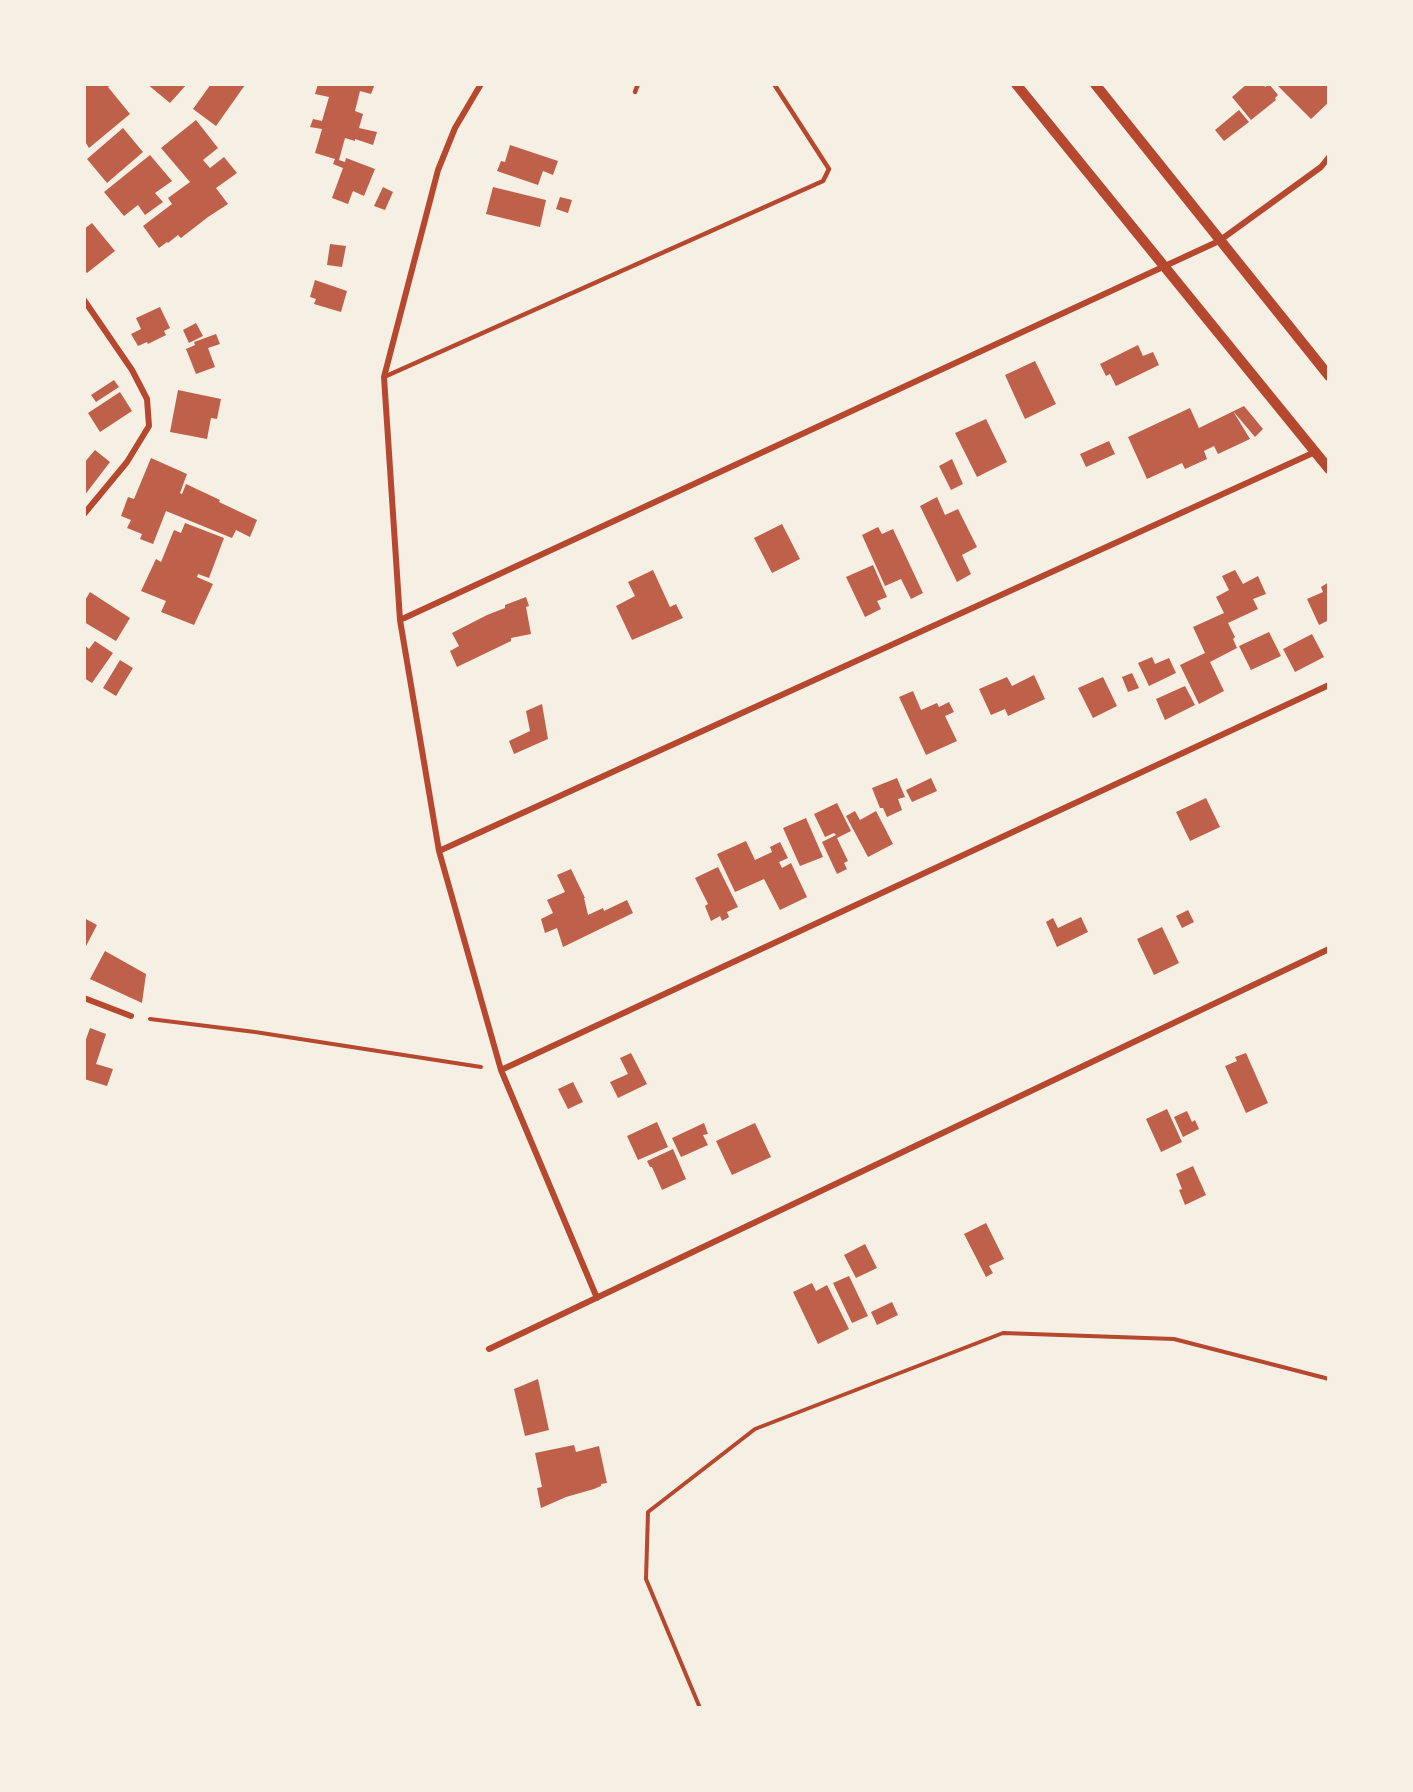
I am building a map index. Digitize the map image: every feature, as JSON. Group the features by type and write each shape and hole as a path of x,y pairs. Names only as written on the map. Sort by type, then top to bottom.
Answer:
{"street":[{"path":"481,84 455,128 438,171 384,377 400,620 439,851 501,1070 597,1298"},
{"path":"1016,84 1329,469"},
{"path":"1095,84 1329,376"},
{"path":"400,620 1220,241 1321,167 1329,157"},
{"path":"84,300 132,370 147,399 149,426 127,462 84,514"},
{"path":"439,851 1315,452"},
{"path":"501,1070 1329,685"},
{"path":"489,1349 1329,949"},
{"path":"84,998 131,1016"}],"lane":[{"path":"635,93 638,84"},
{"path":"384,377 823,181 829,169 774,84"}],"path":[{"path":"131,1016 255,1032 501,1070"},
{"path":"700,1708 646,1579 648,1512 755,1429 1003,1333 1174,1339 1329,1379"}],"building":[{"path":"84,84 112,84 108,87 130,114 89,148 84,140"},
{"path":"147,84 187,84 170,103"},
{"path":"211,84 245,85 216,126 193,109"},
{"path":"318,84 375,84 371,94 360,91 355,111 363,114 359,128 377,132 373,145 345,138 339,160 345,162 346,158 375,169 364,196 353,191 348,204 332,198 343,168 333,164 335,159 315,153 322,129 310,127 313,119 322,121 329,97 315,94"},
{"path":"1247,84 1263,84 1265,87 1269,84 1278,95 1276,100 1251,120 1232,97"},
{"path":"1276,84 1326,84 1329,87 1329,102 1311,119"},
{"path":"1239,110 1249,122 1224,141 1215,130"},
{"path":"196,120 218,148 203,160 210,168 224,157 237,173 216,188 228,204 181,238 178,235 159,248 143,226 172,204 168,198 190,182 161,148"},
{"path":"123,128 143,152 107,183 87,159"},
{"path":"510,145 558,161 553,175 543,171 538,185 497,171 501,161 505,162"},
{"path":"150,155 172,181 155,193 163,202 145,215 138,205 124,216 104,192"},
{"path":"383,187 393,192 385,210 374,206"},
{"path":"493,187 546,200 540,227 486,214"},
{"path":"560,197 572,200 568,213 556,209"},
{"path":"92,223 115,251 87,273 84,270 84,229"},
{"path":"330,244 346,246 342,267 327,265"},
{"path":"315,280 347,291 341,312 314,304 316,299 310,297"},
{"path":"160,307 170,328 164,331 166,335 138,346 131,334 141,329 136,318"},
{"path":"196,323 203,336 189,343 183,330"},
{"path":"216,334 220,344 208,348 215,367 196,374 186,349 195,345 194,342"},
{"path":"1138,345 1143,356 1153,352 1159,365 1116,386 1110,374 1106,376 1100,364"},
{"path":"1035,361 1056,404 1025,419 1005,375"},
{"path":"114,380 119,387 96,402 91,395"},
{"path":"178,390 221,399 217,419 211,418 207,439 170,432"},
{"path":"120,392 132,411 100,432 88,413"},
{"path":"1244,406 1263,429 1255,437 1233,411"},
{"path":"1190,408 1199,428 1233,411 1250,439 1218,454 1214,446 1204,451 1207,459 1185,469 1182,463 1147,479 1128,437"},
{"path":"986,419 1007,462 977,477 955,433"},
{"path":"1109,441 1115,454 1086,467 1080,454"},
{"path":"95,450 110,462 84,496 84,463"},
{"path":"151,458 187,474 180,493 182,494 186,484 257,520 250,537 236,530 232,538 166,511 153,544 140,539 142,534 127,528 131,520 121,516 128,497 134,499"},
{"path":"952,459 963,484 951,490 939,466"},
{"path":"937,497 945,515 958,509 977,547 962,555 971,574 957,582 920,506"},
{"path":"185,523 224,538 209,578 198,574 197,577 213,584 194,625 161,612 166,601 141,591 156,559 161,562 174,530 181,533"},
{"path":"782,524 800,559 772,573 754,538"},
{"path":"878,527 882,534 893,529 923,593 911,599 901,579 885,586 862,535"},
{"path":"873,565 887,597 877,601 881,609 865,617 846,577"},
{"path":"653,570 670,607 676,604 683,618 632,640 616,606 635,596 628,582"},
{"path":"1235,570 1243,584 1258,576 1266,594 1253,599 1258,609 1228,623 1235,637 1233,639 1237,648 1210,662 1224,691 1199,704 1180,665 1205,653 1193,627 1224,613 1216,597 1229,590 1222,576"},
{"path":"1329,582 1329,620 1319,625 1307,599 1323,592 1321,587"},
{"path":"90,592 130,618 116,641 84,622 84,602"},
{"path":"526,597 531,634 511,638 511,641 457,667 450,651 459,646 452,633 505,608 505,605"},
{"path":"1269,632 1281,656 1251,670 1239,646"},
{"path":"1312,634 1324,657 1295,672 1283,649"},
{"path":"95,641 113,653 92,683 84,678 84,645 89,649"},
{"path":"1152,657 1155,664 1169,658 1176,673 1149,686 1138,663"},
{"path":"120,660 133,668 116,696 103,688"},
{"path":"1132,673 1139,688 1128,692 1122,677"},
{"path":"1034,675 1045,699 1008,716 1005,709 991,715 979,689 1007,677 1012,686"},
{"path":"1103,677 1117,706 1093,718 1078,688"},
{"path":"1185,686 1195,705 1165,720 1156,699"},
{"path":"913,691 921,710 937,703 939,707 949,702 954,712 945,716 957,741 926,755 899,697"},
{"path":"542,704 548,739 514,754 509,741 530,731 526,711"},
{"path":"897,778 905,797 898,799 902,810 887,817 883,808 880,808 872,788"},
{"path":"931,778 937,791 912,802 906,790"},
{"path":"1206,798 1220,827 1190,841 1176,812"},
{"path":"837,803 851,831 837,838 848,861 844,863 847,869 837,874 822,842 836,835 834,833 825,837 814,814"},
{"path":"855,811 860,820 876,811 893,844 868,857 846,816"},
{"path":"806,818 823,857 800,866 783,828"},
{"path":"746,841 755,860 772,852 770,847 780,842 788,858 779,862 782,868 791,863 807,897 780,910 764,879 735,892 717,854"},
{"path":"718,867 738,907 727,912 729,917 722,921 720,916 711,921 705,906 708,904 695,878"},
{"path":"571,869 585,898 588,915 603,908 604,911 627,900 633,913 563,947 557,928 545,933 541,919 553,913 547,900 565,892 557,875"},
{"path":"1188,910 1194,922 1182,928 1176,916"},
{"path":"1081,917 1088,932 1057,947 1046,922 1053,918 1058,928"},
{"path":"84,918 97,925 84,950"},
{"path":"1162,927 1179,963 1154,975 1137,939"},
{"path":"105,951 146,974 142,1003 90,979"},
{"path":"90,1028 106,1034 96,1064 113,1069 107,1086 84,1079 84,1045"},
{"path":"631,1053 647,1084 618,1098 610,1082 628,1074 620,1058"},
{"path":"1246,1053 1268,1103 1246,1113 1225,1066 1237,1061 1235,1057"},
{"path":"573,1082 583,1102 568,1109 558,1089"},
{"path":"1167,1109 1182,1142 1161,1152 1146,1119"},
{"path":"1187,1111 1192,1122 1195,1120 1199,1129 1183,1137 1174,1117"},
{"path":"657,1122 668,1147 638,1160 627,1136"},
{"path":"704,1123 708,1134 703,1135 708,1145 681,1157 672,1138"},
{"path":"755,1123 771,1157 732,1175 716,1141"},
{"path":"673,1149 686,1179 662,1190 647,1161"},
{"path":"1193,1166 1206,1195 1185,1205 1176,1174"},
{"path":"986,1223 1004,1259 989,1266 993,1273 986,1277 964,1234"},
{"path":"865,1244 877,1268 856,1278 844,1255"},
{"path":"849,1276 868,1316 852,1323 833,1283"},
{"path":"812,1283 816,1291 827,1285 849,1329 818,1344 793,1292"},
{"path":"892,1302 898,1315 877,1325 871,1312"},
{"path":"538,1379 549,1430 525,1436 514,1389"},
{"path":"574,1445 576,1452 599,1446 607,1483 541,1508 537,1488 542,1487 535,1453"}]}
